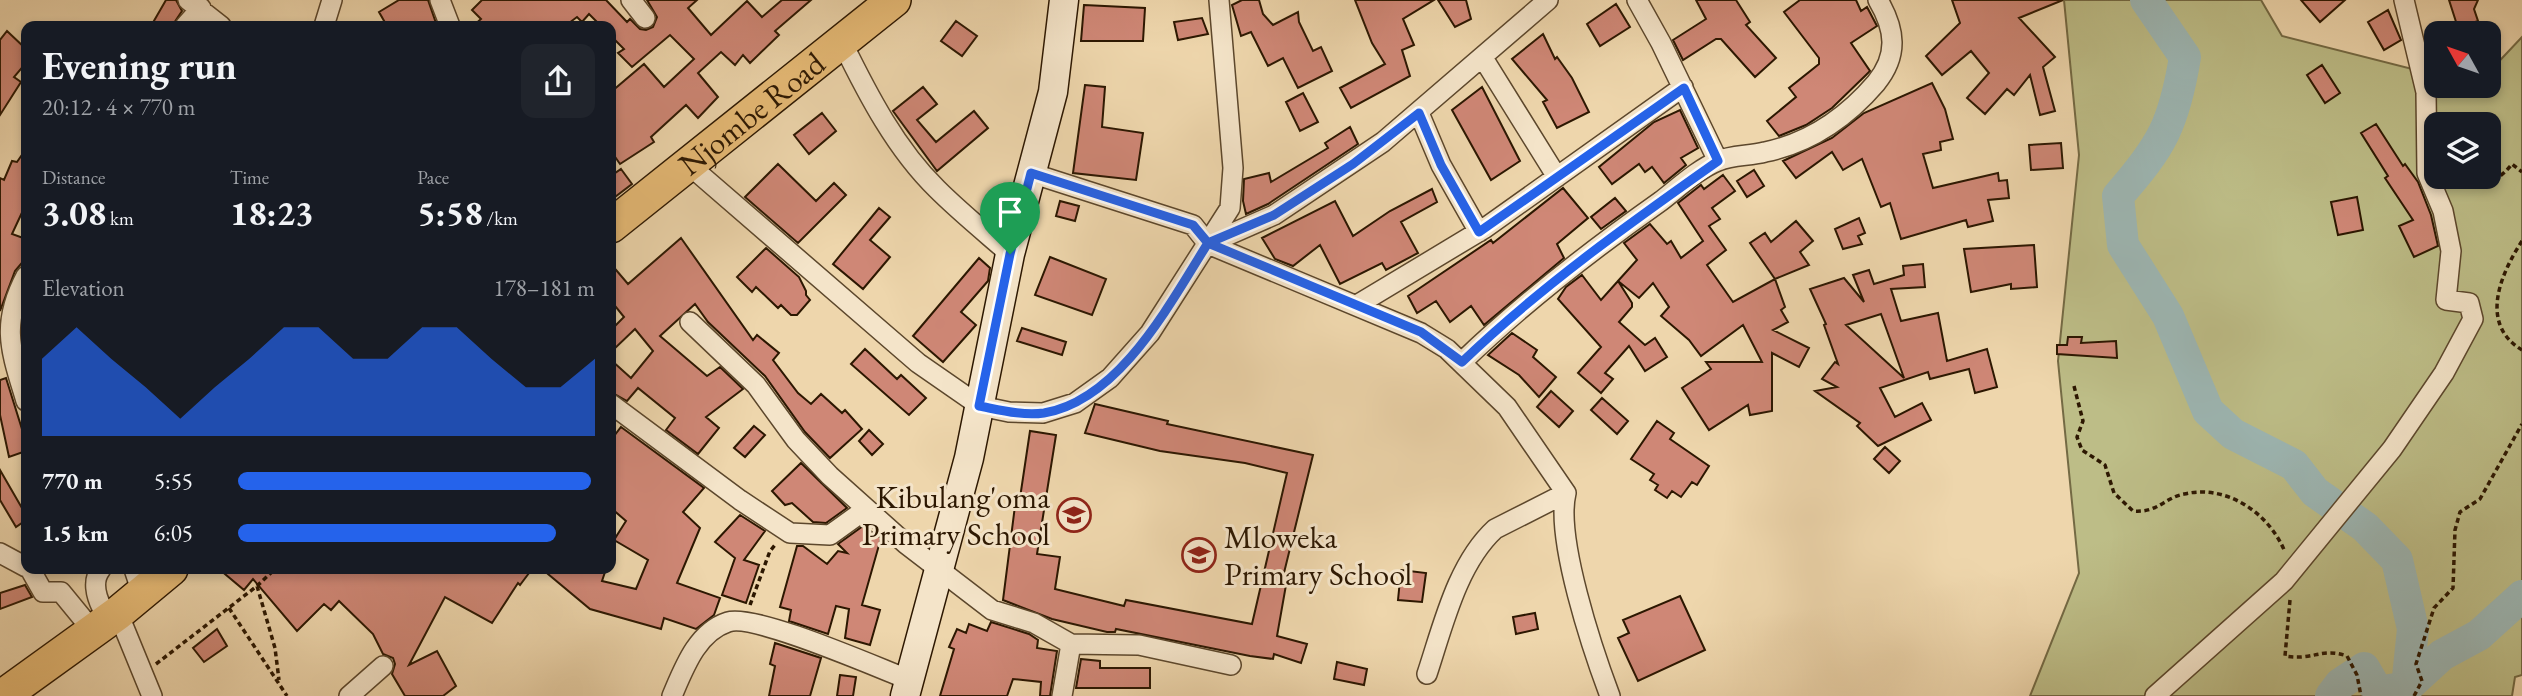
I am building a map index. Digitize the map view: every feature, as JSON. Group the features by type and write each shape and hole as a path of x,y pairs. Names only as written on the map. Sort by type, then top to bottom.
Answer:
{"highway":[{"name":"Njombe Road","path":"616,222 843,44 886,3"},
{"path":"3,696 122,601 163,574"}],"main road":[{"path":"908,688 941,568 979,406 1010,254 1053,92 1064,0"}],"street":[{"path":"326,21 332,0"},
{"path":"440,0 448,21"},
{"path":"631,0 645,18"},
{"path":"689,165 918,363 979,406 1009,412 1042,413 1075,403 1110,378 1150,333 1230,208 1233,167 1219,0"},
{"path":"1208,243 1274,215 1353,164 1419,113 1548,0"},
{"path":"1637,0 1684,88 1718,161"},
{"path":"1462,362 1492,333 1612,236 1718,161 1793,146 1821,132 1877,82 1893,47 1892,27 1878,0"},
{"path":"2404,0 2426,92 2426,112"},
{"path":"187,21 195,4 215,21"},
{"path":"843,44 869,97 918,168 936,188 1010,254"},
{"path":"1483,58 1557,177"},
{"path":"1357,305 1479,232 1684,88"},
{"path":"1419,113 1441,165 1479,232"},
{"path":"1031,173 1193,225 1208,243 1421,332 1462,362 1507,407 1566,493 1563,506 1572,572 1606,692"},
{"path":"2155,696 2284,581 2392,449 2444,373 2473,319 2469,303 2446,300 2451,251 2443,211 2434,189"},
{"path":"21,284 13,298 8,333 21,382"},
{"path":"690,322 756,385 796,440 866,509 906,544 941,568 992,610 1034,623 1071,644 1139,645 1231,665"},
{"path":"616,408 740,500 790,533 830,535 866,509"},
{"path":"1427,674 1455,594 1470,560 1486,537 1495,529 1566,493"},
{"path":"0,553 21,564"},
{"path":"32,574 43,592 122,601"},
{"path":"97,574 96,596 102,608 122,601"},
{"path":"122,601 141,675 152,696"},
{"path":"671,694 705,635 730,621 744,620 908,688"},
{"path":"1062,696 1071,644"},
{"path":"349,696 383,666"}],"path":[{"path":"2501,178 2512,164 2522,172"},
{"path":"2522,241 2503,271 2496,309 2499,328 2508,342 2522,350"},
{"path":"2074,386 2082,421 2077,437 2082,450 2105,465 2115,493 2133,511 2149,512 2181,494 2211,492 2230,495 2254,511 2280,540 2293,570 2285,656 2303,659 2331,650 2347,656 2357,675 2361,696"},
{"path":"2414,696 2422,681 2417,664 2434,608 2453,588 2455,530 2460,512 2480,499 2522,424"},
{"path":"744,620 770,551 790,533"},
{"path":"141,675 270,574"},
{"path":"257,586 275,648 279,683"},
{"path":"229,608 287,696"}],"green space":[{"path":"2064,0 2261,0 2282,36 2424,72 2424,98 2501,98 2501,59 2522,37 2522,675 2515,677 2512,696 2030,696 2079,573 2058,361 2079,155"}],"building":[{"path":"166,0 176,0 182,11 175,21 154,21"},
{"path":"399,0 428,0 435,21 384,21 379,12"},
{"path":"482,0 606,0 627,22 630,19 640,29 646,30 653,27 657,17 647,0 697,0 688,8 711,35 747,1 762,17 782,0 811,0 775,31 779,35 750,63 743,55 735,65 721,52 698,73 718,97 698,118 686,105 651,137 654,142 620,164 616,158 616,88 644,64 664,87 694,59 670,35 632,67 618,53 624,49 616,41 616,21 596,21 589,14 583,21 577,17 572,21 479,21 481,19 472,10"},
{"path":"1242,0 1259,0 1263,14 1273,25 1298,12 1299,22 1313,51 1321,47 1332,71 1298,88 1283,58 1268,66 1251,32 1241,36 1232,5"},
{"path":"1355,0 1434,0 1403,19 1414,45 1402,50 1410,76 1351,108 1340,88 1385,64 1372,43"},
{"path":"1438,0 1466,0 1471,19 1455,27"},
{"path":"1696,0 1736,0 1750,22 1746,25 1776,58 1755,77 1721,39 1716,39 1683,60 1673,40 1706,19"},
{"path":"1800,0 1856,0 1861,11 1867,7 1877,26 1851,43 1870,71 1832,108 1806,125 1779,136 1767,121 1796,97 1789,88 1819,64 1819,58 1784,12"},
{"path":"1952,0 2063,0 2019,18 2055,57 2043,67 2055,111 2040,115 2030,75 2014,95 2007,89 1985,114 1967,98 1989,73 1971,51 1942,75 1926,56 1960,23"},
{"path":"2301,0 2345,0 2320,22"},
{"path":"2449,0 2478,0 2474,9 2478,21 2456,21"},
{"path":"1616,4 1630,27 1600,46 1587,24"},
{"path":"1084,5 1145,8 1143,41 1081,41"},
{"path":"2388,10 2401,40 2384,50 2368,22"},
{"path":"1202,18 1208,34 1178,40 1174,22"},
{"path":"956,21 977,36 962,56 941,41"},
{"path":"7,31 21,44 21,69 14,77 21,82 0,115 0,40"},
{"path":"1543,34 1555,59 1557,57 1572,78 1589,112 1557,128 1543,102 1547,100 1512,59"},
{"path":"2322,65 2340,93 2325,103 2307,75"},
{"path":"1932,83 1945,109 1953,139 1940,142 1941,150 1923,154 1933,188 1998,173 1999,181 2007,180 2009,198 1988,200 1993,221 1968,227 1966,220 1901,239 1890,203 1881,207 1862,159 1843,170 1832,152 1796,178 1783,161 1832,138 1864,113"},
{"path":"1085,85 1105,87 1102,127 1143,133 1136,180 1073,173"},
{"path":"923,87 937,104 917,120 936,142 974,111 988,128 937,171 893,111"},
{"path":"1482,87 1520,161 1491,180 1452,110"},
{"path":"1303,93 1318,122 1300,131 1286,102"},
{"path":"1680,110 1698,148 1681,158 1686,165 1664,183 1652,167 1645,172 1639,164 1612,184 1599,167 1654,122"},
{"path":"822,113 836,131 809,154 794,135"},
{"path":"2376,124 2403,166 2405,164 2418,182 2431,215 2438,246 2414,257 2399,226 2413,220 2385,178 2388,176 2361,133"},
{"path":"1350,127 1358,144 1268,204 1246,214 1243,201 1244,179 1269,173 1271,182 1328,148 1325,143"},
{"path":"2061,143 2063,168 2031,170 2029,145"},
{"path":"21,156 21,215 12,234 21,237 21,264 15,271 0,311 0,178 4,180 12,161 17,162"},
{"path":"778,164 816,201 834,183 846,195 798,243 745,197"},
{"path":"621,169 632,184 616,196 616,172"},
{"path":"1754,170 1764,186 1747,197 1737,181"},
{"path":"1723,175 1735,191 1712,208 1720,219 1709,226 1726,250 1707,265 1733,302 1775,279 1785,307 1781,310 1788,322 1773,330 1809,348 1799,367 1772,353 1772,411 1750,415 1748,405 1709,430 1682,388 1711,369 1706,362 1762,362 1743,325 1701,356 1689,340 1661,316 1669,307 1653,283 1639,298 1618,281 1637,260 1624,243 1650,224 1667,244 1671,241 1681,258 1703,241 1678,203 1701,185 1704,189"},
{"path":"1563,188 1588,218 1557,244 1564,258 1484,325 1471,306 1450,322 1436,301 1417,313 1408,296 1491,240 1493,243"},
{"path":"1432,189 1437,202 1401,222 1418,253 1386,270 1382,263 1340,284 1320,245 1293,266 1275,259 1262,238 1335,201 1353,236 1390,211"},
{"path":"2357,197 2363,230 2338,235 2331,202"},
{"path":"1615,198 1626,211 1601,229 1591,217"},
{"path":"1060,201 1079,206 1075,221 1056,216"},
{"path":"879,208 890,217 870,240 890,257 863,289 833,264"},
{"path":"1859,218 1865,233 1858,236 1862,244 1843,249 1835,229"},
{"path":"1796,221 1813,241 1800,252 1809,265 1775,279 1750,243 1765,233 1771,242"},
{"path":"681,238 753,340 757,335 779,353 773,360 798,393 811,404 821,394 842,413 845,410 862,429 830,458 805,432 765,376 708,322 695,304 660,336 707,376 720,367 743,389 706,417 719,428 698,454 666,430 675,418 638,388 627,401 616,395 616,364 631,378 653,351 635,329 616,347 616,325 624,317 616,307 616,270 628,284"},
{"path":"2034,245 2037,287 2011,289 2011,284 1971,292 1964,249"},
{"path":"766,248 799,277 806,291 810,300 797,315 791,315 781,305 778,308 756,287 752,292 737,277"},
{"path":"1050,257 1106,279 1092,315 1035,295"},
{"path":"979,258 990,268 988,281 961,312 976,325 943,362 913,336"},
{"path":"1923,264 1925,287 1891,289 1901,321 1938,313 1947,361 1987,349 1997,387 1975,393 1969,369 1930,379 1928,372 1880,388 1895,417 1922,403 1931,420 1878,446 1857,426 1860,423 1815,391 1837,387 1822,379 1835,362 1838,364 1824,325 1826,324 1810,289 1844,278 1864,302 1853,275 1869,270 1874,284 1904,275 1903,266","holes":["1881,314 1904,378 1846,325"]},
{"path":"1582,275 1601,300 1618,281 1632,303 1632,307 1619,322 1645,345 1655,338 1667,357 1645,371 1629,346 1605,373 1613,379 1601,393 1578,373 1601,347 1558,299 1566,287"},
{"path":"1022,328 1066,342 1062,355 1017,341"},
{"path":"1512,333 1537,350 1533,357 1556,377 1539,397 1519,375 1488,355"},
{"path":"2068,337 2082,337 2081,343 2116,341 2117,358 2057,354 2057,345 2067,345"},
{"path":"865,349 897,379 901,375 926,398 909,415 851,364"},
{"path":"6,378 21,426 21,453 9,457 0,415 0,380"},
{"path":"1551,391 1573,411 1559,427 1537,407"},
{"path":"1602,398 1628,421 1617,434 1591,410"},
{"path":"1095,404 1168,421 1167,424 1313,455 1281,585 1286,585 1277,636 1307,644 1301,663 1274,654 1273,659 1250,656 1116,629 1115,632 1107,632 1052,619 1003,600 1016,498 1020,498 1030,431 1056,435 1037,554 1060,557 1055,589 1124,606 1126,600 1252,624 1287,473 1245,463 1160,451 1085,433"},
{"path":"1657,421 1674,433 1670,439 1709,466 1697,485 1692,482 1681,497 1672,491 1667,498 1655,490 1658,485 1650,480 1654,474 1631,459"},
{"path":"754,426 765,435 745,457 734,448"},
{"path":"621,427 704,488 683,512 700,528 677,583 720,598 714,615 696,629 664,618 661,629 590,609 548,574 604,574 602,581 636,589 648,560 616,541 626,521 616,512 616,434"},
{"path":"869,430 883,444 872,455 859,441"},
{"path":"1885,447 1900,461 1889,473 1874,459"},
{"path":"801,463 847,508 826,523 813,522 792,503 785,505 772,491"},
{"path":"0,470 21,506 21,524 16,527 0,500"},
{"path":"740,515 765,531 744,560 759,565 746,603 722,595 735,558 715,542"},
{"path":"863,526 881,538 862,605 880,610 870,645 845,638 849,609 836,606 828,634 789,621 791,610 780,607 797,546 803,546 827,564 838,551 847,553 838,544"},
{"path":"1401,570 1426,573 1422,602 1398,600"},
{"path":"225,574 528,574 520,585 518,583 492,623 445,597 409,665 437,651 456,686 443,696 405,696 392,674 395,664 393,658 383,654 373,634 339,601 331,610 324,604 297,631 253,579 244,590"},
{"path":"25,585 32,597 0,609 0,593"},
{"path":"1680,596 1705,650 1638,681 1618,638 1629,633 1623,620"},
{"path":"1535,613 1538,629 1516,634 1513,617"},
{"path":"991,622 1029,634 1038,640 1037,648 1057,651 1050,696 1040,696 1041,682 1013,679 1007,696 940,696 954,649 949,647 957,629 966,633 969,624 987,631"},
{"path":"217,629 227,646 204,662 193,648"},
{"path":"775,643 821,658 810,696 769,696 775,666 770,664"},
{"path":"1081,659 1100,661 1100,668 1150,668 1150,688 1076,688"},
{"path":"1337,662 1367,669 1364,685 1334,679"},
{"path":"840,675 856,677 853,696 837,696"}],"waterway":[{"path":"2146,0 2185,57 2176,100 2164,133 2156,148 2118,196 2123,245 2168,316 2208,411 2233,434 2294,465 2315,492 2365,527 2397,560 2413,629 2407,687 2378,692 2364,668 2340,684 2331,696"},
{"path":"2407,687 2442,655 2479,635 2522,596"}],"place":[{"name":"Kibulang'oma Primary School","path":"1074,515"},
{"name":"Mloweka Primary School","path":"1199,555"}],"route":[{"path":"1010,254 998,325 979,406 1009,412 1042,413 1075,403 1110,378 1150,333 1208,243 1276,274 1421,332 1462,362 1492,333 1612,236 1718,161 1684,88 1479,232 1441,165 1419,113 1313,191 1274,215 1208,243 1193,225 1152,209 1073,189 1031,173 1010,254"}]}
